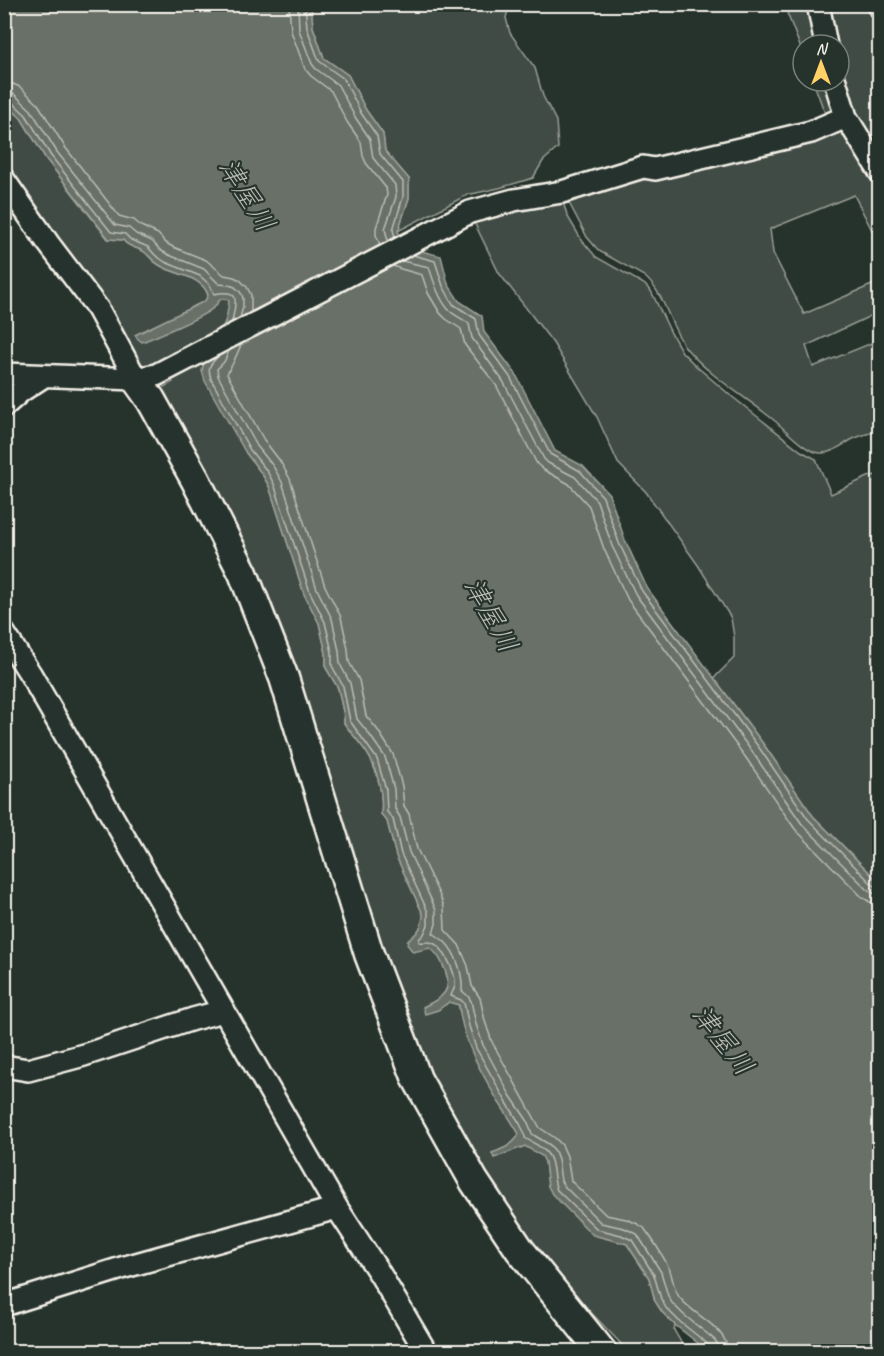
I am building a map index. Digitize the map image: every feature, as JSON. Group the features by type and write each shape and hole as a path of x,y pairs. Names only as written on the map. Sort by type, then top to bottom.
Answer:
{"street":[{"path":"818,4 824,33"},
{"path":"839,93 846,117 879,172"},
{"path":"4,374 146,377 470,212 514,200 562,192 643,167 655,169 810,132 846,117"},
{"path":"4,180 146,377 151,400 243,573 284,678 369,954 417,1079 474,1181 520,1250 602,1352"},
{"path":"4,406 44,376"},
{"path":"4,633 31,675 337,1208 380,1274 426,1352"},
{"path":"4,1066 28,1070 84,1055 223,1011"},
{"path":"4,1305 125,1267 337,1208"}],"shaded area":[{"path":"311,5 509,5 506,18 510,33 535,68 543,96 556,121 558,148 543,161 533,178 467,195 398,231 409,198 409,179 385,151 383,134 366,110 348,75 324,58 313,27"},
{"path":"784,5 811,5 817,33 795,33"},
{"path":"824,5 869,5 879,37 879,159 853,113 846,93 851,93 851,33 830,33"},
{"path":"817,93 834,93 838,108 827,119"},
{"path":"4,103 21,118 46,159 108,239 123,240 129,246 143,251 158,264 194,280 205,289 208,295 205,301 135,335 216,305 220,300 226,298 230,301 230,305 221,330 150,367 131,360 5,167"},
{"path":"843,128 879,183 879,244 854,195 770,229 773,253 804,314 879,282 879,312 806,346 813,367 879,340 879,430 853,439 833,450 820,453 802,445 775,421 717,378 686,348 651,283 644,276 599,251 587,237 568,201 570,194"},
{"path":"562,200 568,217 581,239 596,257 644,284 651,291 682,352 730,395 801,451 816,459 831,494 879,474 879,882 813,816 714,678 734,658 731,618 698,565 646,492 618,463 597,417 553,343 499,273 472,218"},
{"path":"213,354 246,453 269,486 304,594 319,623 326,653 326,668 338,688 344,723 366,752 377,774 381,794 381,814 387,821 396,856 423,914 419,929 408,940 435,951 447,976 445,992 441,997 423,1007 445,1005 449,1002 459,1005 459,1010 519,1134 511,1144 492,1153 494,1157 525,1146 543,1156 548,1186 601,1237 627,1244 649,1278 655,1301 675,1325 674,1330 686,1351 628,1351 529,1248 485,1178 427,1071 378,952 294,680 150,381 158,377 164,387 173,382 169,375"}],"water":[{"name":"津屋川","path":"4,5 311,5 313,27 324,58 348,75 366,110 383,134 385,151 409,179 409,198 398,231 406,247 441,256 448,284 459,301 482,316 484,332 515,373 555,451 583,466 609,494 625,540 647,588 764,745 813,816 879,882 879,1351 708,1351 662,1312 655,1301 649,1278 627,1244 593,1235 552,1194 548,1186 542,1156 525,1146 494,1158 492,1153 511,1144 519,1134 473,1055 464,1031 459,1005 449,1002 438,1010 425,1014 423,1007 445,992 448,982 447,975 440,959 430,948 413,952 407,944 419,929 423,914 396,856 387,821 381,814 381,794 374,768 366,752 344,723 338,688 326,668 326,653 319,623 304,594 269,486 246,453 205,381 202,371 204,361 226,321 229,301 225,298 221,299 203,315 142,342 137,338 135,335 205,301 208,295 200,284 161,266 143,251 129,246 123,240 109,239 46,159 21,118 5,103"}]}
